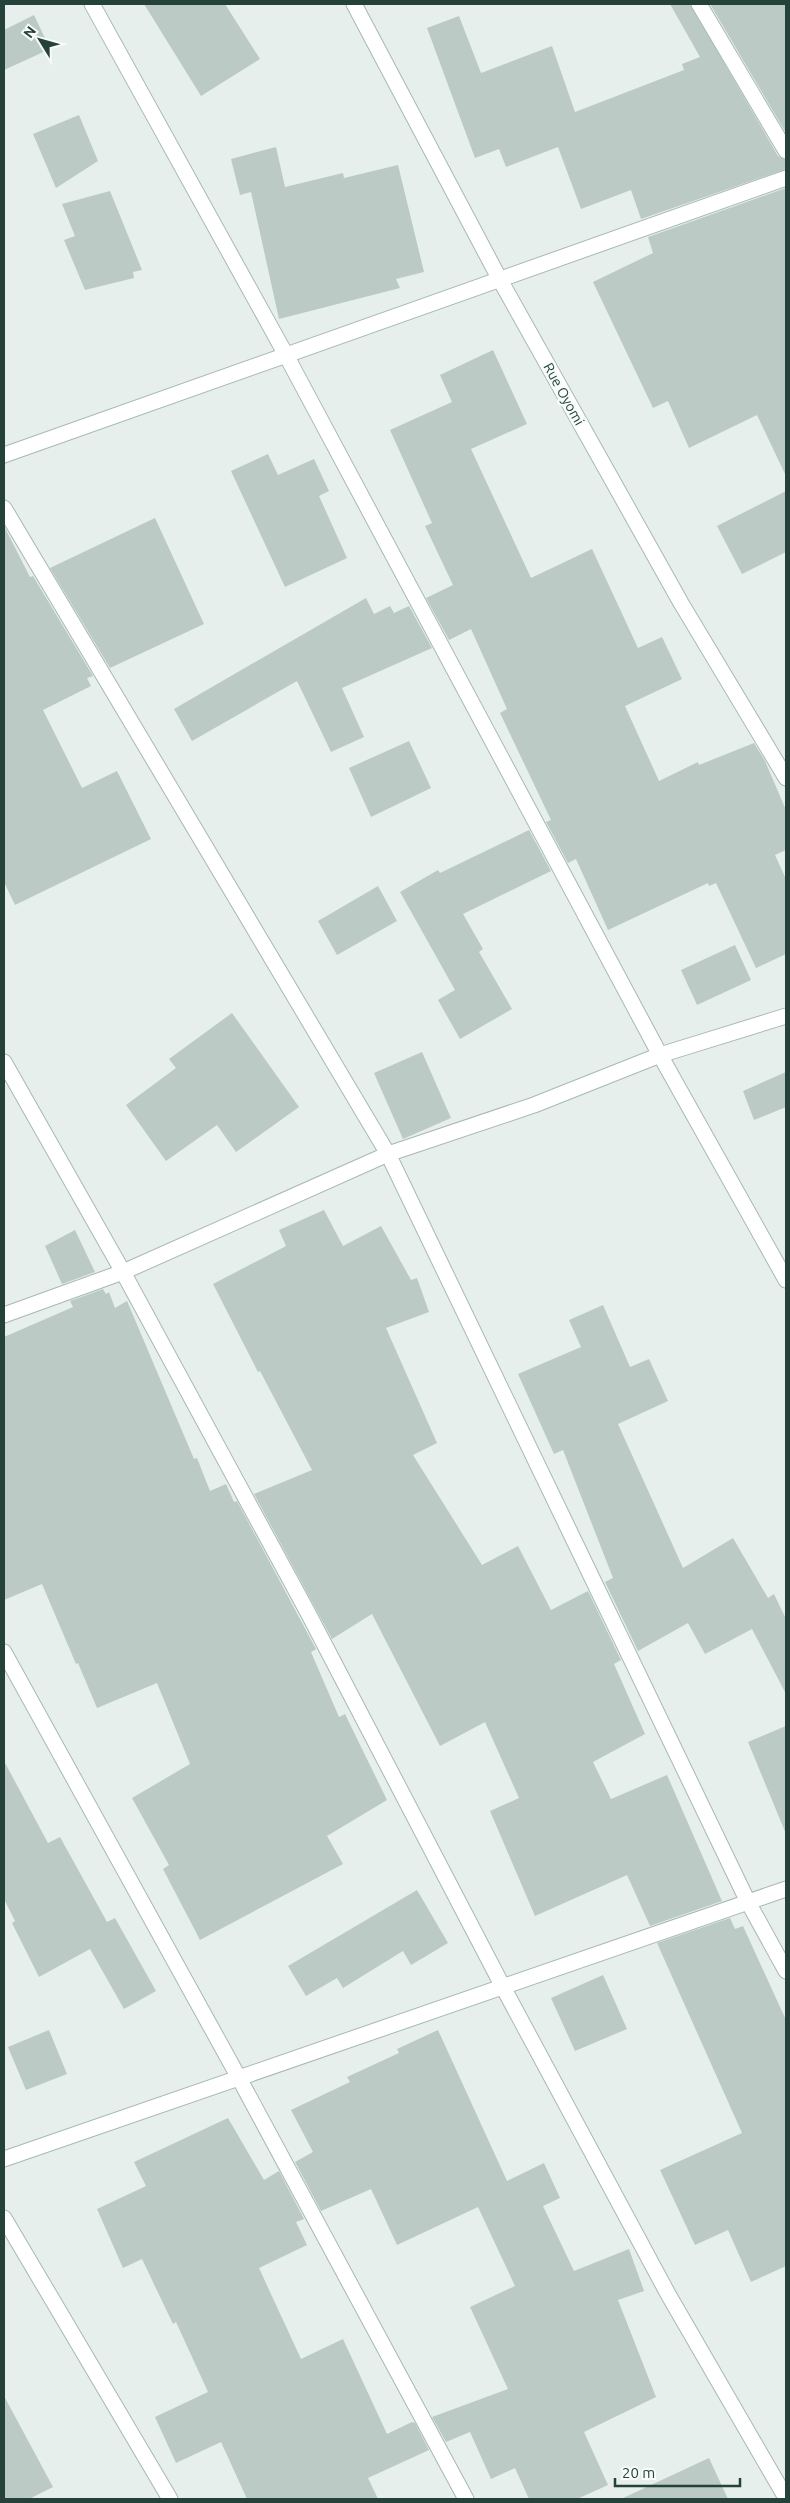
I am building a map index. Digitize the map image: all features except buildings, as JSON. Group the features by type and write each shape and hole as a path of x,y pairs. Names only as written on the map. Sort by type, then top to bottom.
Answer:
{"street":[{"path":"92,4 286,355 660,1055 786,1280"},
{"name":"Rue Oyomi","path":"354,4 499,278 681,603 786,778"},
{"path":"700,4 786,151"},
{"path":"4,455 499,278 786,178"},
{"path":"4,508 388,1154 748,1902 786,1971"},
{"path":"4,1315 123,1272 388,1154 534,1105 660,1055 786,1016"},
{"path":"4,1062 123,1272 311,1620 503,1987 668,2294 786,2498"},
{"path":"4,1652 239,2078 466,2499"},
{"path":"4,2159 786,1889"},
{"path":"4,2218 170,2499"}]}
